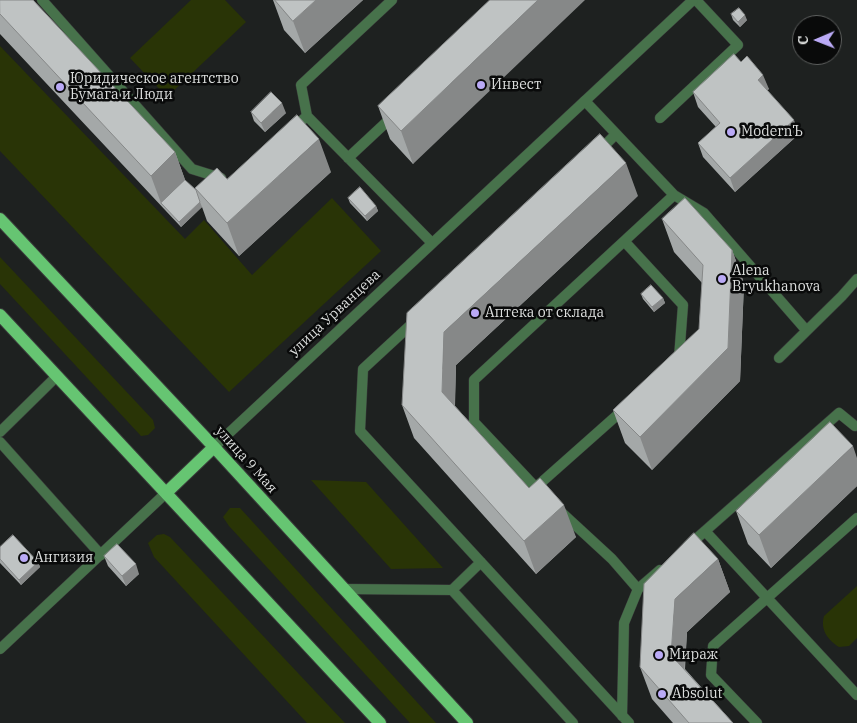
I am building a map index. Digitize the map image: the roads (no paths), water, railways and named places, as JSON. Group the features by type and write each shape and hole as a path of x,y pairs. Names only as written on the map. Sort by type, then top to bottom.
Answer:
{"main road":[{"name":"улица 9 Мая","path":"0,219 214,447 467,723"},
{"path":"0,315 380,723"},
{"name":"улица Урванцева","path":"166,493 214,447"}],"street":[{"path":"42,0 192,169 229,180"},
{"path":"392,0 302,85 307,116 432,243"},
{"path":"660,118 738,45 695,0"},
{"name":"улица Урванцева","path":"214,447 695,0"},
{"path":"585,101 674,195 704,213 806,330"},
{"path":"348,158 399,110"},
{"path":"286,134 307,116"},
{"path":"588,161 616,134"},
{"path":"638,589 612,559 535,488 474,422 474,380 674,195"},
{"path":"625,242 683,306 679,358 672,364"},
{"path":"778,358 857,279"},
{"path":"425,311 363,369 360,431 626,719"},
{"path":"0,432 57,376"},
{"path":"535,488 629,404"},
{"path":"680,553 839,413 854,426"},
{"path":"0,442 101,555"},
{"name":"улица Урванцева","path":"0,650 166,493"},
{"path":"757,723 711,675 713,646 857,518"},
{"path":"705,531 855,689"},
{"path":"344,589 452,590 481,562"},
{"path":"626,719 624,624 638,589 666,565"},
{"path":"452,590 573,723"}],"place":[{"name":"Инвест","path":"481,85"},
{"name":"Юридическое агентство Бумага и Люди","path":"60,87"},
{"name":"ModernЪ","path":"731,132"},
{"name":"Alena Bryukhanova","path":"722,279"},
{"name":"Аптека от склада","path":"475,313"},
{"name":"Ангизия","path":"24,558"},
{"name":"Мираж","path":"659,655"},
{"name":"Absolut","path":"662,694"}]}
